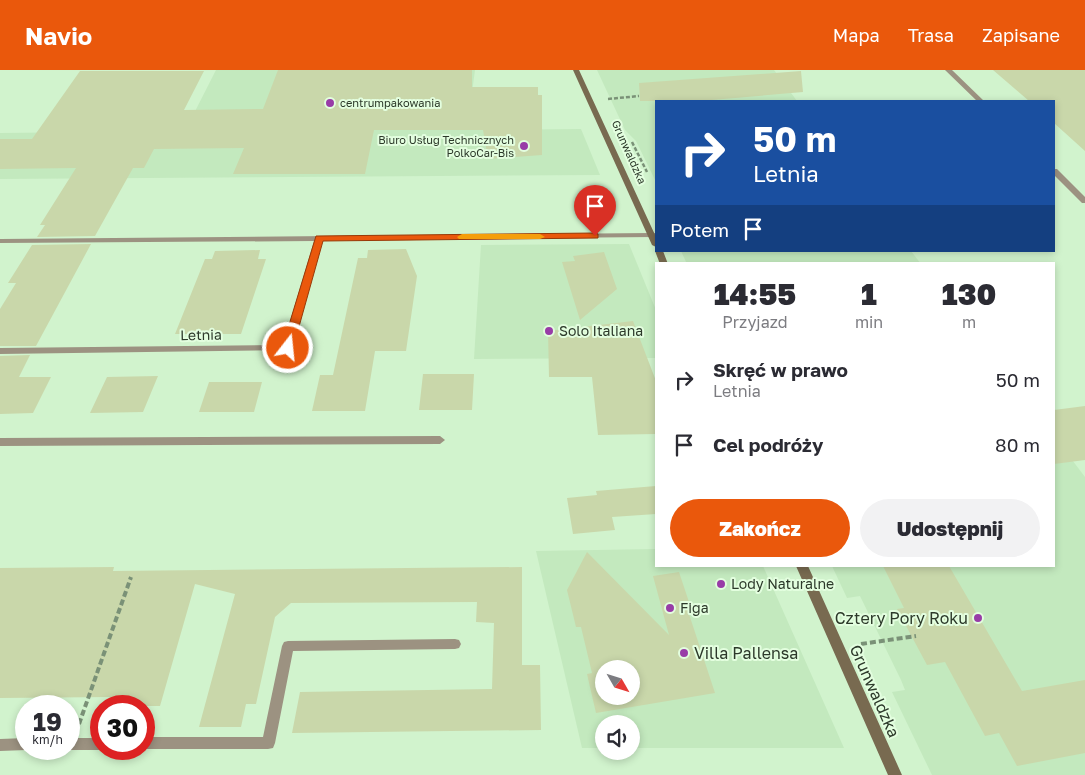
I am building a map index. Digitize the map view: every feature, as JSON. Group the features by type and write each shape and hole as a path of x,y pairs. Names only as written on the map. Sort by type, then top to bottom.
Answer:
{"street":[{"name":"Grunwaldzka","path":"576,70 655,242"},
{"path":"948,70 980,100"},
{"path":"1055,172 1085,201"},
{"path":"0,241 652,235"},
{"name":"Letnia","path":"0,351 288,348 319,238"},
{"path":"0,442 440,440"},
{"name":"Grunwaldzka","path":"802,567 894,775"},
{"path":"155,743 268,743 288,646 455,644"},
{"path":"0,744 15,744"}],"path":[{"path":"605,99 638,96"},
{"path":"632,142 647,172"},
{"path":"80,717 131,577"},
{"path":"862,644 916,636"}],"shaded area":[{"path":"216,70 475,70 467,130 581,129 600,175 0,179 0,133 185,131"},
{"path":"597,70 774,70 796,100 655,100 655,180 636,141 625,130"},
{"path":"629,244 655,308 655,358 474,359 481,245"},
{"path":"681,252 912,252 919,262 686,262"},
{"path":"1055,437 1085,477 1085,775 932,775 892,692 905,690 901,680 860,596 847,598 832,567 1055,567"},
{"path":"655,549 655,567 763,567 844,748 640,748 640,715 595,715 595,748 582,748 536,551"}],"building":[{"path":"278,70 472,70 472,87 538,87 538,95 542,95 542,155 488,159 483,130 374,130 365,174 233,174 244,148 154,149 144,168 133,168 95,236 37,237 45,225 40,225 76,168 0,169 0,139 32,139 80,71 204,71 184,110 263,109"},
{"path":"993,70 1085,70 1085,151 1055,124 1055,100 1028,100"},
{"path":"801,71 803,92 711,100 640,101 639,83"},
{"path":"91,244 36,346 0,346 0,309 16,283 8,283 32,245"},
{"path":"406,249 417,276 406,351 375,351 365,411 312,411 320,375 333,375 358,258 367,258 368,250"},
{"path":"260,250 258,259 266,259 241,334 175,334 205,259 212,259 215,251"},
{"path":"604,252 617,289 580,320 562,262 575,261 573,256"},
{"path":"633,321 655,378 655,434 598,435 592,377 549,377 548,331"},
{"path":"30,355 19,377 51,377 33,413 0,414 0,356"},
{"path":"423,374 474,374 472,410 419,410"},
{"path":"158,376 143,412 90,413 107,377"},
{"path":"209,382 262,382 254,412 199,412"},
{"path":"1085,406 1085,460 1055,464 1055,410"},
{"path":"655,486 655,514 612,517 615,530 573,534 567,498 597,495 596,491"},
{"path":"587,552 669,635 653,576 679,572 692,611 688,611 715,693 596,713 587,674 592,673 581,627 576,627 567,590"},
{"path":"114,567 113,571 522,567 522,665 540,665 541,730 292,733 300,692 492,689 494,623 476,622 477,602 291,603 275,617 256,704 246,704 241,727 199,727 235,594 195,584 160,706 155,706 155,695 90,695 90,697 80,697 80,695 15,695 15,698 0,698 0,568"},
{"path":"884,567 950,567 1022,691 1085,680 1085,753 1017,766 999,733 985,736 945,662 927,665 897,609 904,608"}],"slow traffic":[{"path":"462,237 540,237"}],"place":[{"name":"centrumpakowania","path":"330,103"},
{"name":"Biuro Usług Technicznych PolkoCar-Bis","path":"524,146"},
{"name":"Solo Italiana","path":"549,331"},
{"name":"Lody Naturalne","path":"721,584"},
{"name":"Figa","path":"670,608"},
{"name":"Cztery Pory Roku","path":"978,618"},
{"name":"Villa Pallensa","path":"684,653"}],"route":[{"path":"288,348 319,238 595,236"}]}
